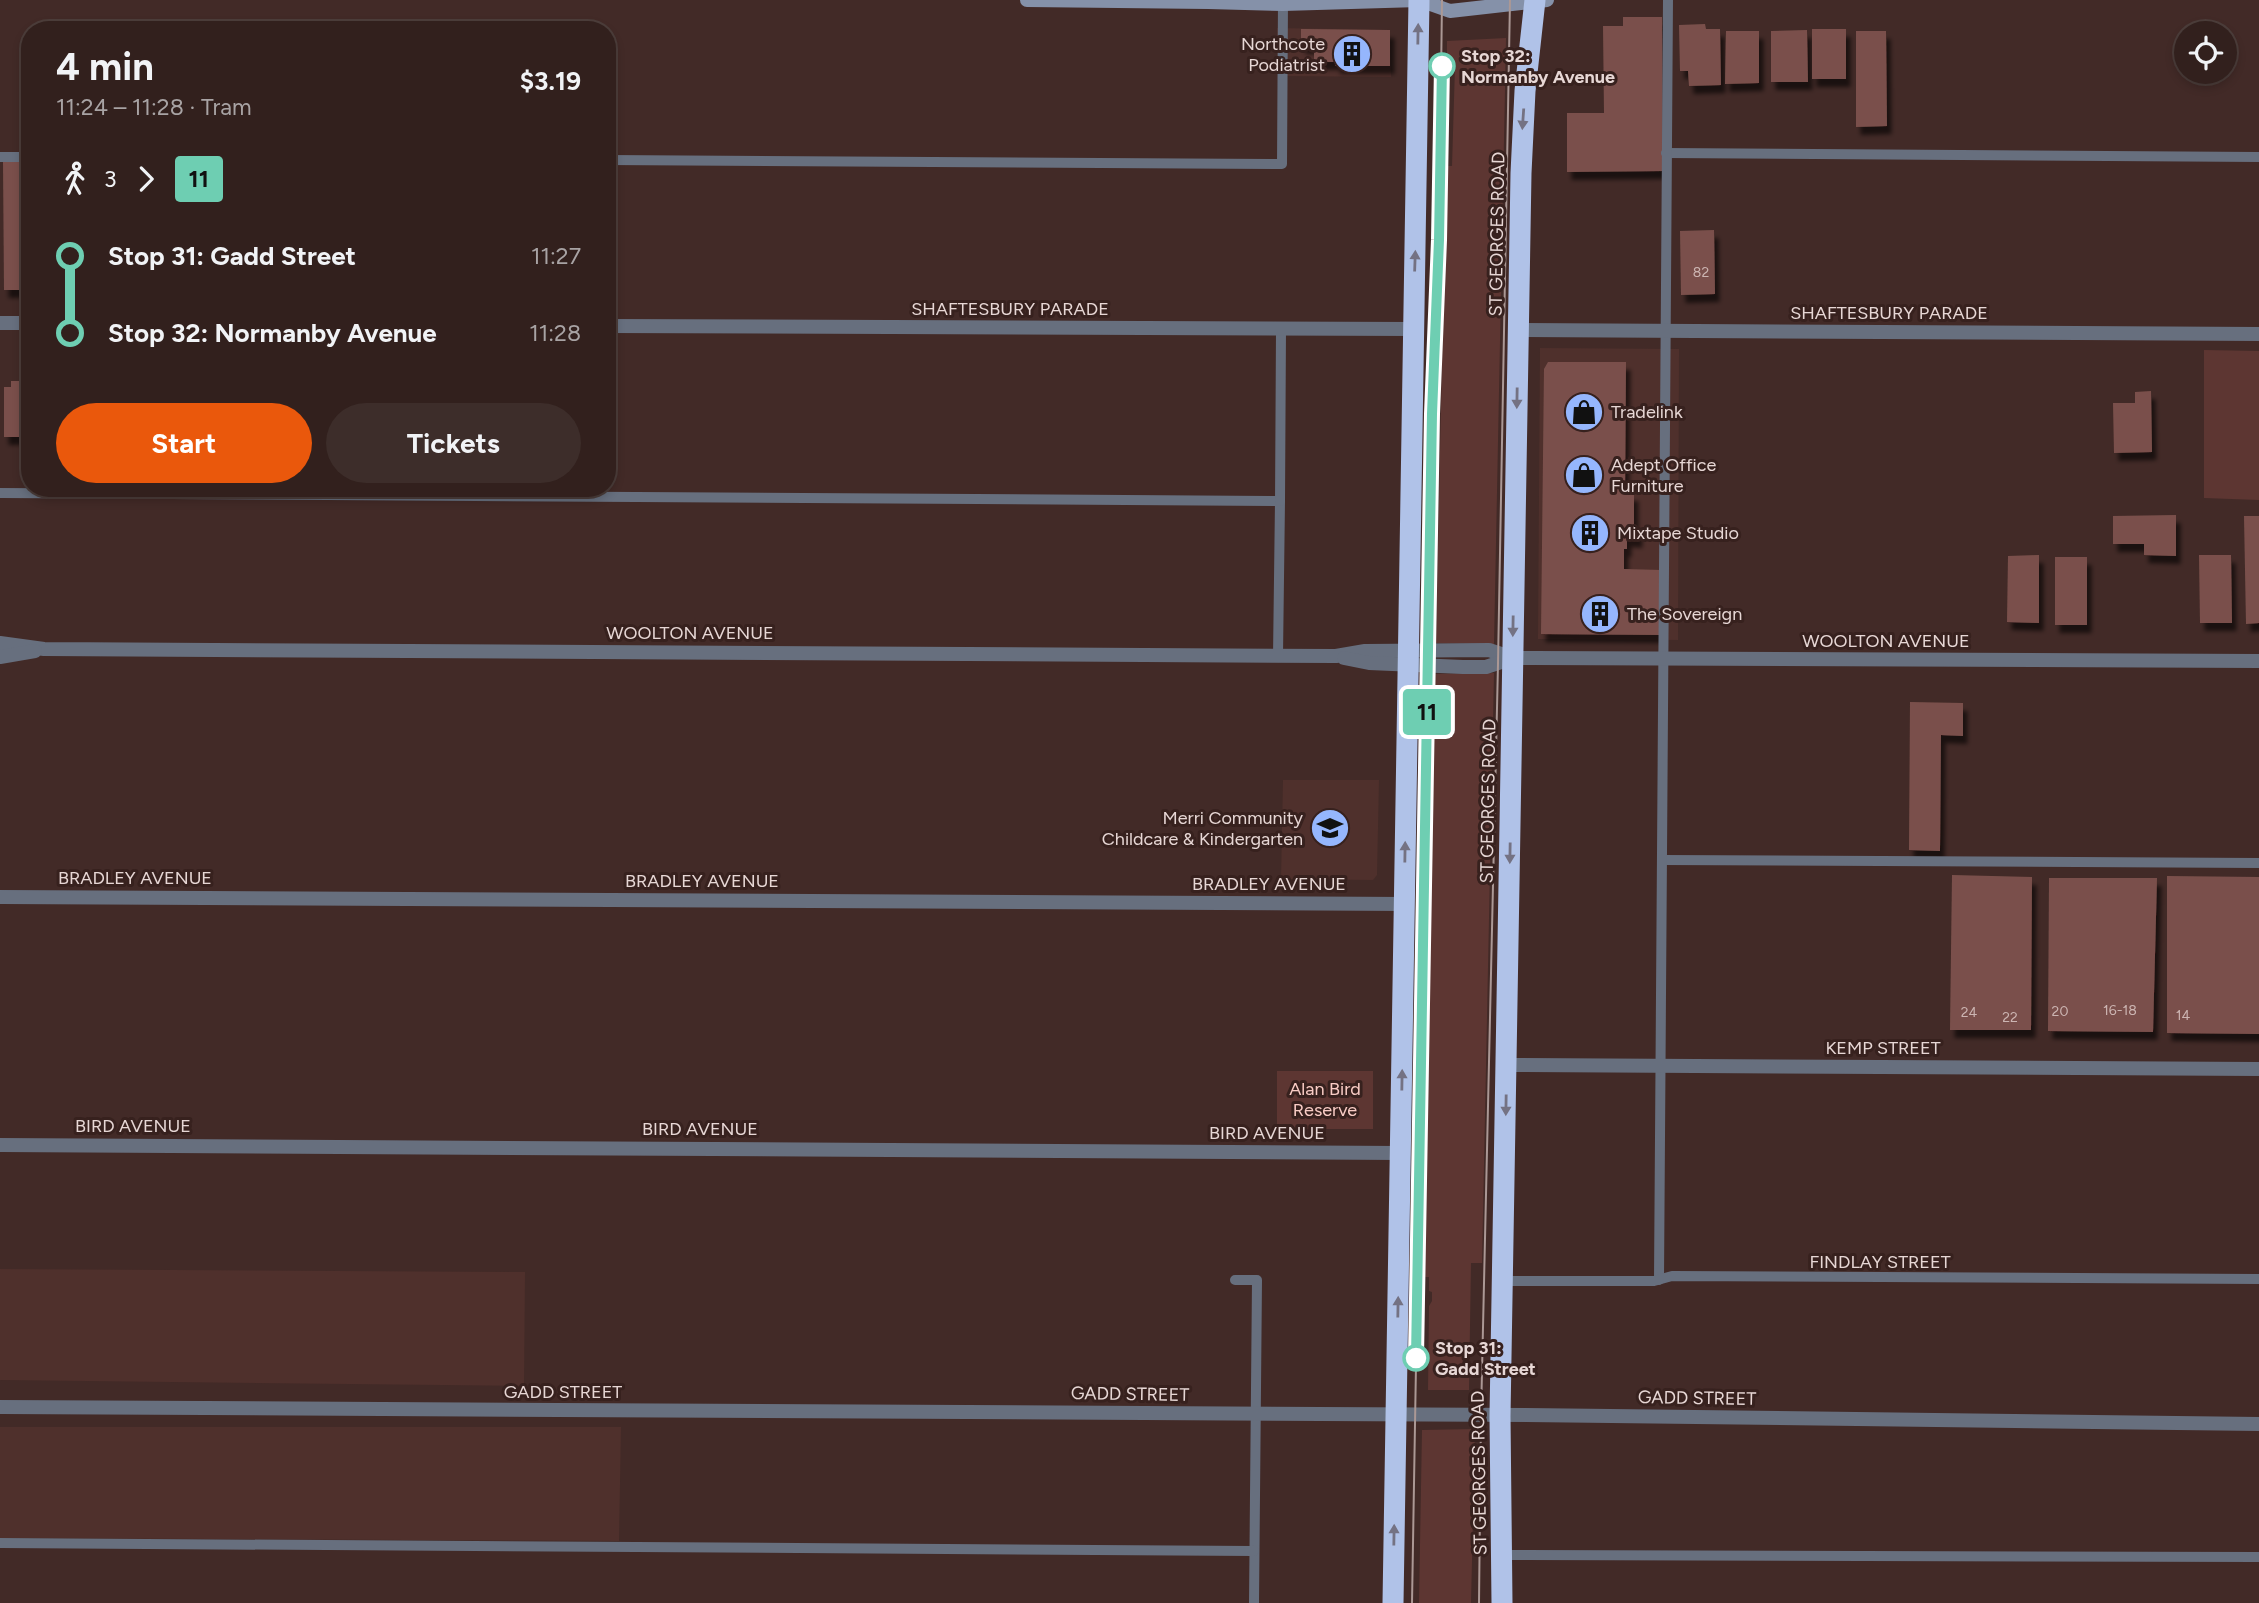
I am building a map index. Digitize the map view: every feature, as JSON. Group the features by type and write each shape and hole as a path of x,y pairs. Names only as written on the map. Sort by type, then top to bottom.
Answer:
{"highway":[{"path":"1393,1603 1419,0"},
{"name":"ST GEORGES ROAD","path":"1502,1603 1500,1416 1522,129 1539,1"}],"main road":[{"path":"1027,0 1419,0 1450,10 1539,1"}],"street":[{"path":"0,323 21,323"},
{"name":"SHAFTESBURY PARADE","path":"616,326 1413,329"},
{"name":"SHAFTESBURY PARADE","path":"1518,330 2259,334"},
{"name":"WOOLTON AVENUE","path":"0,643 44,649 1336,656 1369,663 1408,659 1486,667 1513,658 2259,661"},
{"name":"WOOLTON AVENUE","path":"0,657 44,649"},
{"name":"BRADLEY AVENUE","path":"0,897 1405,904"},
{"name":"KEMP STREET","path":"1506,1065 2259,1069"},
{"name":"BIRD AVENUE","path":"0,1145 1400,1153"},
{"name":"GADD STREET","path":"0,1407 1397,1415 2259,1424"}],"lane":[{"path":"1659,1280 1668,0"},
{"path":"616,160 1282,163 1283,2"},
{"path":"1666,153 2259,157"},
{"path":"0,157 21,157"},
{"path":"1278,656 1281,330"},
{"path":"0,493 21,493"},
{"path":"616,497 1280,501"},
{"path":"1662,860 2259,863"},
{"name":"FINDLAY STREET","path":"1502,1281 1659,1280 1672,1276 2259,1279"},
{"path":"1235,1280 1257,1280 1254,1603"},
{"path":"0,1543 1254,1551"},
{"path":"1502,1555 2259,1557"}],"shaded area":[{"path":"1277,28 1390,30 1391,77 1278,76"},
{"path":"1540,348 1679,349 1678,640 1538,639"},
{"name":"Merri Community Childcare & Kindergarten","path":"1283,780 1379,780 1377,875 1373,880 1281,879"},
{"path":"0,1269 525,1272 524,1386 0,1380"},
{"path":"0,1427 621,1427 619,1541 0,1538"}],"green space":[{"path":"1506,38 1494,644 1436,643 1446,166 1452,166 1455,66 1447,65 1447,41"},
{"path":"2204,350 2259,351 2259,500 2204,498"},
{"path":"1494,673 1482,1263 1471,1263 1469,1390 1428,1390 1429,1306 1432,1292 1429,1291 1429,1277 1423,1277 1431,674"},
{"name":"Alan Bird Reserve","path":"1277,1071 1373,1071 1373,1129 1277,1129"},
{"path":"1475,1429 1471,1603 1419,1603 1422,1430"}],"building":[{"path":"1623,17 1662,17 1663,171 1567,172 1567,113 1604,113 1603,26 1623,26"},
{"path":"1705,24 1706,29 1720,29 1721,85 1689,86 1688,71 1680,71 1679,25"},
{"path":"1301,29 1390,30 1390,66 1335,66 1336,62 1314,62 1314,46 1301,46"},
{"path":"1812,29 1846,29 1846,79 1812,79"},
{"path":"1807,30 1808,82 1771,82 1771,31"},
{"path":"1726,31 1759,31 1759,83 1725,84"},
{"path":"1856,31 1886,31 1887,126 1856,127"},
{"path":"3,162 21,162 21,290 4,290"},
{"path":"1714,230 1715,294 1681,295 1680,231"},
{"path":"1548,362 1626,362 1625,493 1634,493 1634,527 1638,527 1638,540 1627,539 1624,569 1661,570 1660,635 1541,634 1544,369"},
{"path":"11,381 21,381 21,437 4,437 4,387 11,387"},
{"path":"2151,391 2152,452 2114,453 2113,403 2135,403 2135,392"},
{"path":"2176,515 2176,556 2144,555 2144,544 2113,544 2113,516"},
{"path":"2244,516 2259,516 2259,623 2246,624"},
{"path":"2039,555 2039,623 2007,622 2008,556"},
{"path":"2199,555 2231,555 2232,623 2200,623"},
{"path":"2055,557 2087,557 2087,625 2055,625"},
{"path":"1910,702 1963,703 1963,736 1941,735 1940,851 1909,850"},
{"path":"1952,875 2032,877 2031,1030 1950,1030"},
{"path":"2167,876 2259,877 2259,1034 2167,1033"},
{"path":"2049,878 2157,878 2153,1032 2048,1031"}],"tram line":[{"path":"1412,1603 1432,414 1439,240 1442,0"},
{"path":"1479,1603 1510,0"},
{"name":"11","path":"1416,1358 1432,414 1442,66"}],"place":[{"name":"Northcote Podiatrist","path":"1352,54"},
{"name":"Stop 32: Normanby Avenue","path":"1442,66"},
{"name":"Tradelink","path":"1584,412"},
{"name":"Adept Office Furniture","path":"1584,475"},
{"name":"Mixtape Studio","path":"1590,533"},
{"name":"The Sovereign","path":"1600,614"},
{"name":"Merri Community Childcare & Kindergarten","path":"1330,828"},
{"name":"Stop 31: Gadd Street","path":"1416,1358"}]}
